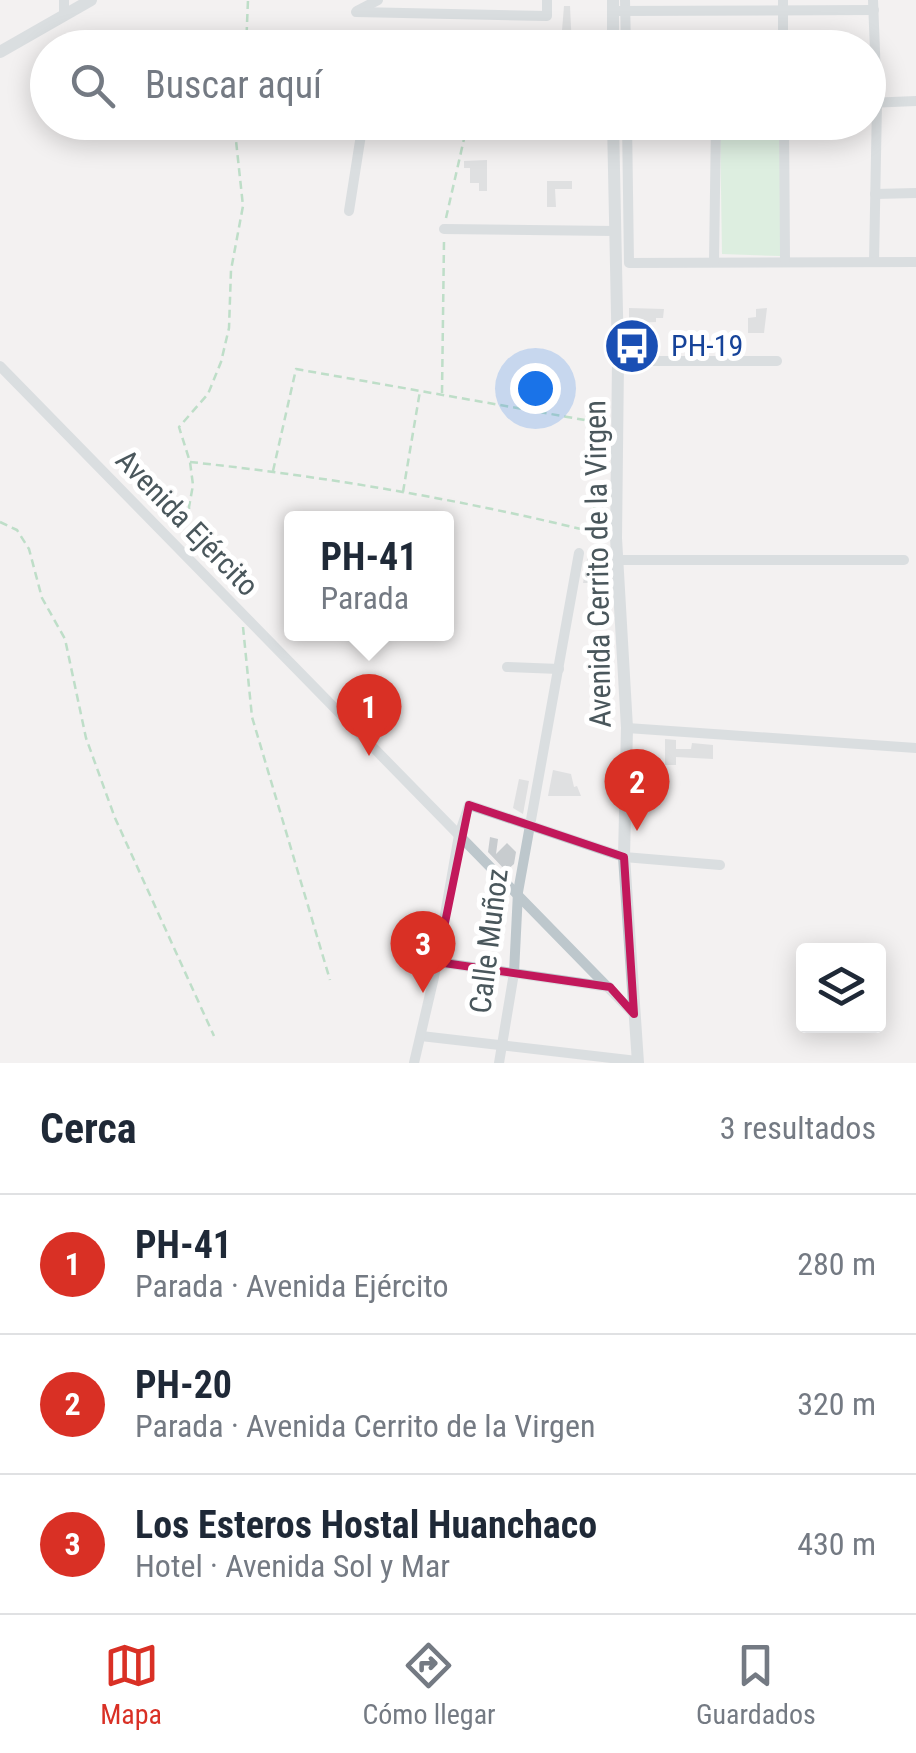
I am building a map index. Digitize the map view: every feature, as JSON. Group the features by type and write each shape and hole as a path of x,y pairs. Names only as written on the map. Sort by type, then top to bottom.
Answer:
{"street":[{"path":"64,0 64,16"},
{"path":"39,30 91,0"},
{"path":"378,0 356,12 547,16 547,0"},
{"path":"619,5 874,5 874,30"},
{"path":"616,30 619,5"},
{"path":"619,5 623,30"},
{"path":"0,52 30,35"},
{"path":"886,103 916,102"},
{"path":"349,211 360,140"},
{"name":"Avenida Cerrito de la Virgen","path":"613,140 618,361 616,538 627,728 624,857 637,1062"},
{"path":"627,140 629,263 916,262"},
{"path":"714,262 716,140"},
{"path":"784,140 785,260"},
{"path":"874,140 874,262"},
{"path":"875,194 916,193"},
{"path":"444,229 614,230"},
{"path":"618,361 777,361"},
{"name":"Avenida Ejército","path":"0,366 634,1014"},
{"name":"Calle Muñoz","path":"499,1063 514,973 518,892 579,553"},
{"path":"619,560 904,560"},
{"path":"507,667 559,669"},
{"path":"627,728 916,748"},
{"path":"414,1063 468,806 624,857 720,865"},
{"path":"437,962 610,987"},
{"path":"421,1036 637,1062"}],"path":[{"path":"247,30 248,0"},
{"path":"192,564 190,462 179,427 208,394 229,328 230,270 243,206 236,140"},
{"path":"442,395 444,229 464,140"},
{"path":"273,470 296,369 596,422 594,532"},
{"path":"402,493 420,391"},
{"path":"190,462 273,470 543,518 616,538"},
{"path":"0,522 17,530 29,550 42,598 65,639 86,738 115,818 214,1036"},
{"path":"242,616 252,718 330,980"}],"highlighted area":[{"path":"469,805 624,857 634,1014 610,987 437,962"}],"green space":[{"path":"720,140 781,140 780,256 722,254"}],"building":[{"path":"564,6 570,6 571,30 562,30"},
{"path":"487,160 487,191 479,191 479,183 470,183 470,168 464,168 464,161"},
{"path":"547,181 572,181 572,189 555,189 556,207 547,207"},
{"path":"629,308 664,309 663,318 629,323"},
{"path":"767,308 764,333 748,333 748,318 756,317 756,309"},
{"path":"607,552 609,583 583,583 588,554"},
{"path":"665,739 676,740 676,749 691,749 692,743 713,745 713,759 676,757 676,765 665,765"},
{"path":"553,770 571,774 581,796 548,796"},
{"path":"519,779 529,781 523,814 513,808"},
{"path":"490,837 498,839 496,854 507,843 516,852 514,864 506,871 488,852"}],"place":[{"name":"PH-19","path":"632,346"},
{"name":"PH-41","path":"369,756"},
{"name":"PH-20","path":"637,831"},
{"name":"Los Esteros Hostal Huanchaco","path":"423,993"}]}
